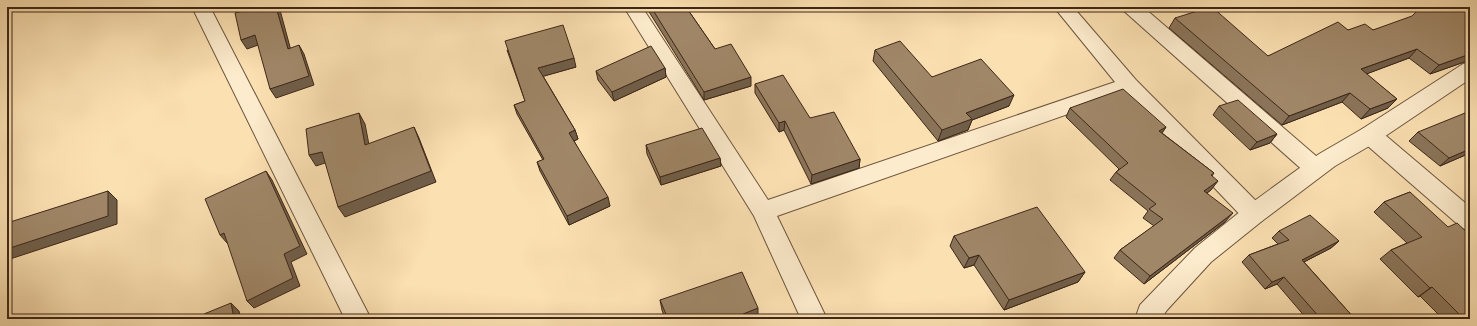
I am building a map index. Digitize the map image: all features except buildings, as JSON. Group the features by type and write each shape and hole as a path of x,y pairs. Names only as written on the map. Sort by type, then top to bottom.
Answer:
{"street":[{"path":"201,7 358,319"},
{"path":"633,7 762,210 814,319"},
{"path":"1063,7 1129,85 1254,214"},
{"path":"1131,7 1316,168"},
{"path":"1148,319 1149,313 1158,302 1203,255 1254,214 1316,168 1370,135 1470,69"},
{"path":"762,210 1129,85"},
{"path":"1370,135 1470,221"}]}
